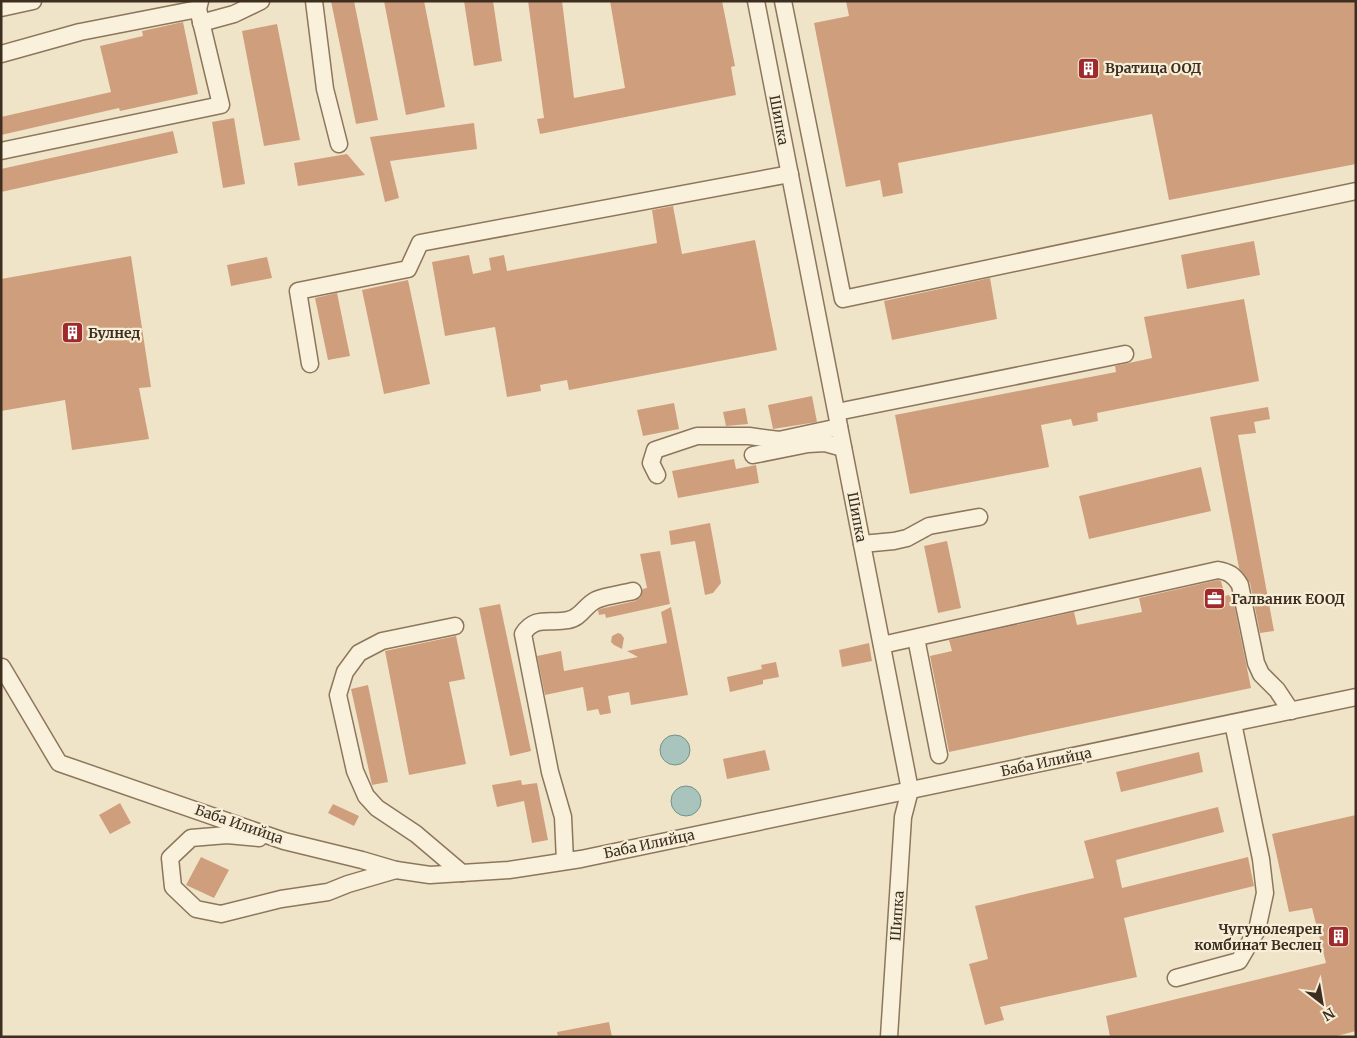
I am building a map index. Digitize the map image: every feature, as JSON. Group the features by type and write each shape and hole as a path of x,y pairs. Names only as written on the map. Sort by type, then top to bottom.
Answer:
{"street":[{"path":"1,8 34,1"},
{"path":"1,54 80,32 200,11 234,14 261,1"},
{"path":"314,1 325,89 339,144"},
{"name":"Шипка","path":"756,1 910,790 904,817 889,1037"},
{"path":"783,1 843,299 1356,191"},
{"path":"1,151 221,105 200,11"},
{"path":"310,364 298,291 408,269 420,244 790,174"},
{"path":"657,476 651,463 656,450 697,436 749,436 779,440 838,420 1125,354"},
{"path":"753,455 808,444 825,443 843,448"},
{"path":"862,544 907,538 928,526 979,517"},
{"path":"882,645 1218,570 1228,572 1236,577 1240,584 1256,663 1261,674 1277,690 1290,711"},
{"path":"564,861 563,817 550,772 523,634 527,627 535,622 569,620 580,616 587,606 596,600 633,591"},
{"path":"454,626 382,641 359,653 345,672 338,695 355,770 366,796 377,808 416,834 462,873"},
{"path":"916,638 939,755"},
{"name":"Баба Илийца","path":"2,667 58,763 284,841 396,870 430,875 509,870 564,861 1356,697"},
{"path":"1176,978 1239,961 1257,930 1265,893 1261,859 1233,723"},
{"path":"284,841 227,835 191,838 170,858 173,887 196,908 221,914 281,899 328,892 396,870"}],"water":[{"path":"675,735 686,739 690,750 686,761 675,765 664,761 660,750 664,739"},
{"path":"686,786 697,790 701,801 697,812 686,816 675,812 671,801 675,790"}],"building":[{"path":"331,1 354,1 378,120 356,124"},
{"path":"384,1 424,1 445,107 406,115"},
{"path":"464,1 493,1 502,61 474,66"},
{"path":"528,1 562,1 574,98 625,88 610,1 722,1 735,66 731,67 736,95 540,134 537,119 544,118"},
{"name":"Вратица ООД","path":"846,1 1356,1 1356,164 1169,200 1152,114 898,163 903,193 883,197 880,180 846,187 814,23 849,16"},
{"path":"183,22 198,94 120,111 119,108 1,135 1,117 111,92 100,46 143,36 142,31"},
{"path":"277,24 300,140 264,146 242,31"},
{"path":"234,118 245,184 223,188 212,122"},
{"path":"474,123 477,149 390,161 399,198 385,202 370,137"},
{"path":"173,131 178,153 1,192 1,169"},
{"path":"347,154 365,175 298,186 294,163"},
{"path":"673,206 682,254 755,240 777,350 569,390 567,380 540,385 541,391 507,397 495,327 445,336 432,262 469,255 473,274 491,270 489,258 504,255 507,271 657,243 652,210"},
{"path":"1254,241 1260,275 1187,289 1181,255"},
{"name":"Булнед","path":"131,256 151,387 139,388 149,439 72,450 65,400 1,411 1,279"},
{"path":"267,257 272,278 231,286 227,265"},
{"path":"990,278 997,319 892,340 884,301"},
{"path":"408,280 430,384 384,394 362,290"},
{"path":"337,293 350,356 328,360 315,298"},
{"path":"1244,299 1259,381 1097,413 1098,421 1073,426 1071,419 1041,425 1049,467 910,494 895,415 1116,372 1115,366 1152,358 1144,317"},
{"path":"812,396 817,422 773,429 768,405"},
{"path":"674,403 679,429 643,436 637,410"},
{"path":"1268,407 1270,419 1254,422 1256,433 1238,435 1274,631 1260,633 1250,583 1239,568 1210,417"},
{"path":"745,408 748,424 726,426 723,412"},
{"path":"734,459 736,469 756,465 759,483 678,498 672,471"},
{"path":"1201,467 1211,511 1089,539 1079,496"},
{"path":"710,523 721,583 713,593 705,595 695,541 671,545 669,531"},
{"path":"947,541 961,608 938,613 924,546"},
{"path":"660,551 670,604 606,618 605,614 599,615 598,610 600,609 635,601 640,598 643,589 647,588 640,554"},
{"path":"1218,580 1221,581 1225,596 1232,594 1251,688 949,752 930,656 952,651 949,640 1074,612 1077,625 1142,612 1139,598"},
{"path":"500,604 531,751 510,756 479,608"},
{"path":"671,607 688,695 631,705 629,692 608,696 611,713 600,715 598,709 587,711 583,687 545,695 537,656 561,651 564,671 638,657 627,651 667,643 661,612"},
{"path":"618,633 624,638 622,649 611,642 612,636"},
{"path":"456,636 465,679 449,682 466,764 409,775 385,651"},
{"path":"869,643 872,661 842,667 839,650"},
{"path":"776,662 779,677 763,680 763,684 730,692 727,677 762,669 761,665"},
{"path":"368,685 388,782 372,785 351,689"},
{"path":"765,750 770,770 727,779 723,759"},
{"path":"1199,752 1203,772 1121,792 1116,772"},
{"path":"521,780 522,785 537,783 548,840 532,843 524,801 497,807 492,785"},
{"path":"120,803 131,823 110,834 99,815"},
{"path":"333,804 359,816 354,826 328,813"},
{"path":"1218,807 1224,832 1116,860 1122,888 1248,857 1254,886 1124,918 1137,977 1000,1007 1004,1020 985,1025 969,964 988,959 975,906 1094,878 1084,841"},
{"name":"Чугунолеярен комбинат Веслец","path":"1356,815 1356,1031 1333,1037 1110,1037 1106,1016 1326,963 1312,908 1289,912 1272,834"},
{"path":"201,857 229,870 214,898 186,885"},
{"path":"609,1022 612,1037 558,1037 557,1032"}],"place":[{"name":"Вратица ООД","path":"1089,68"},
{"name":"Булнед","path":"72,333"},
{"name":"Галваник ЕООД","path":"1215,599"},
{"name":"Чугунолеярен комбинат Веслец","path":"1338,937"}]}
